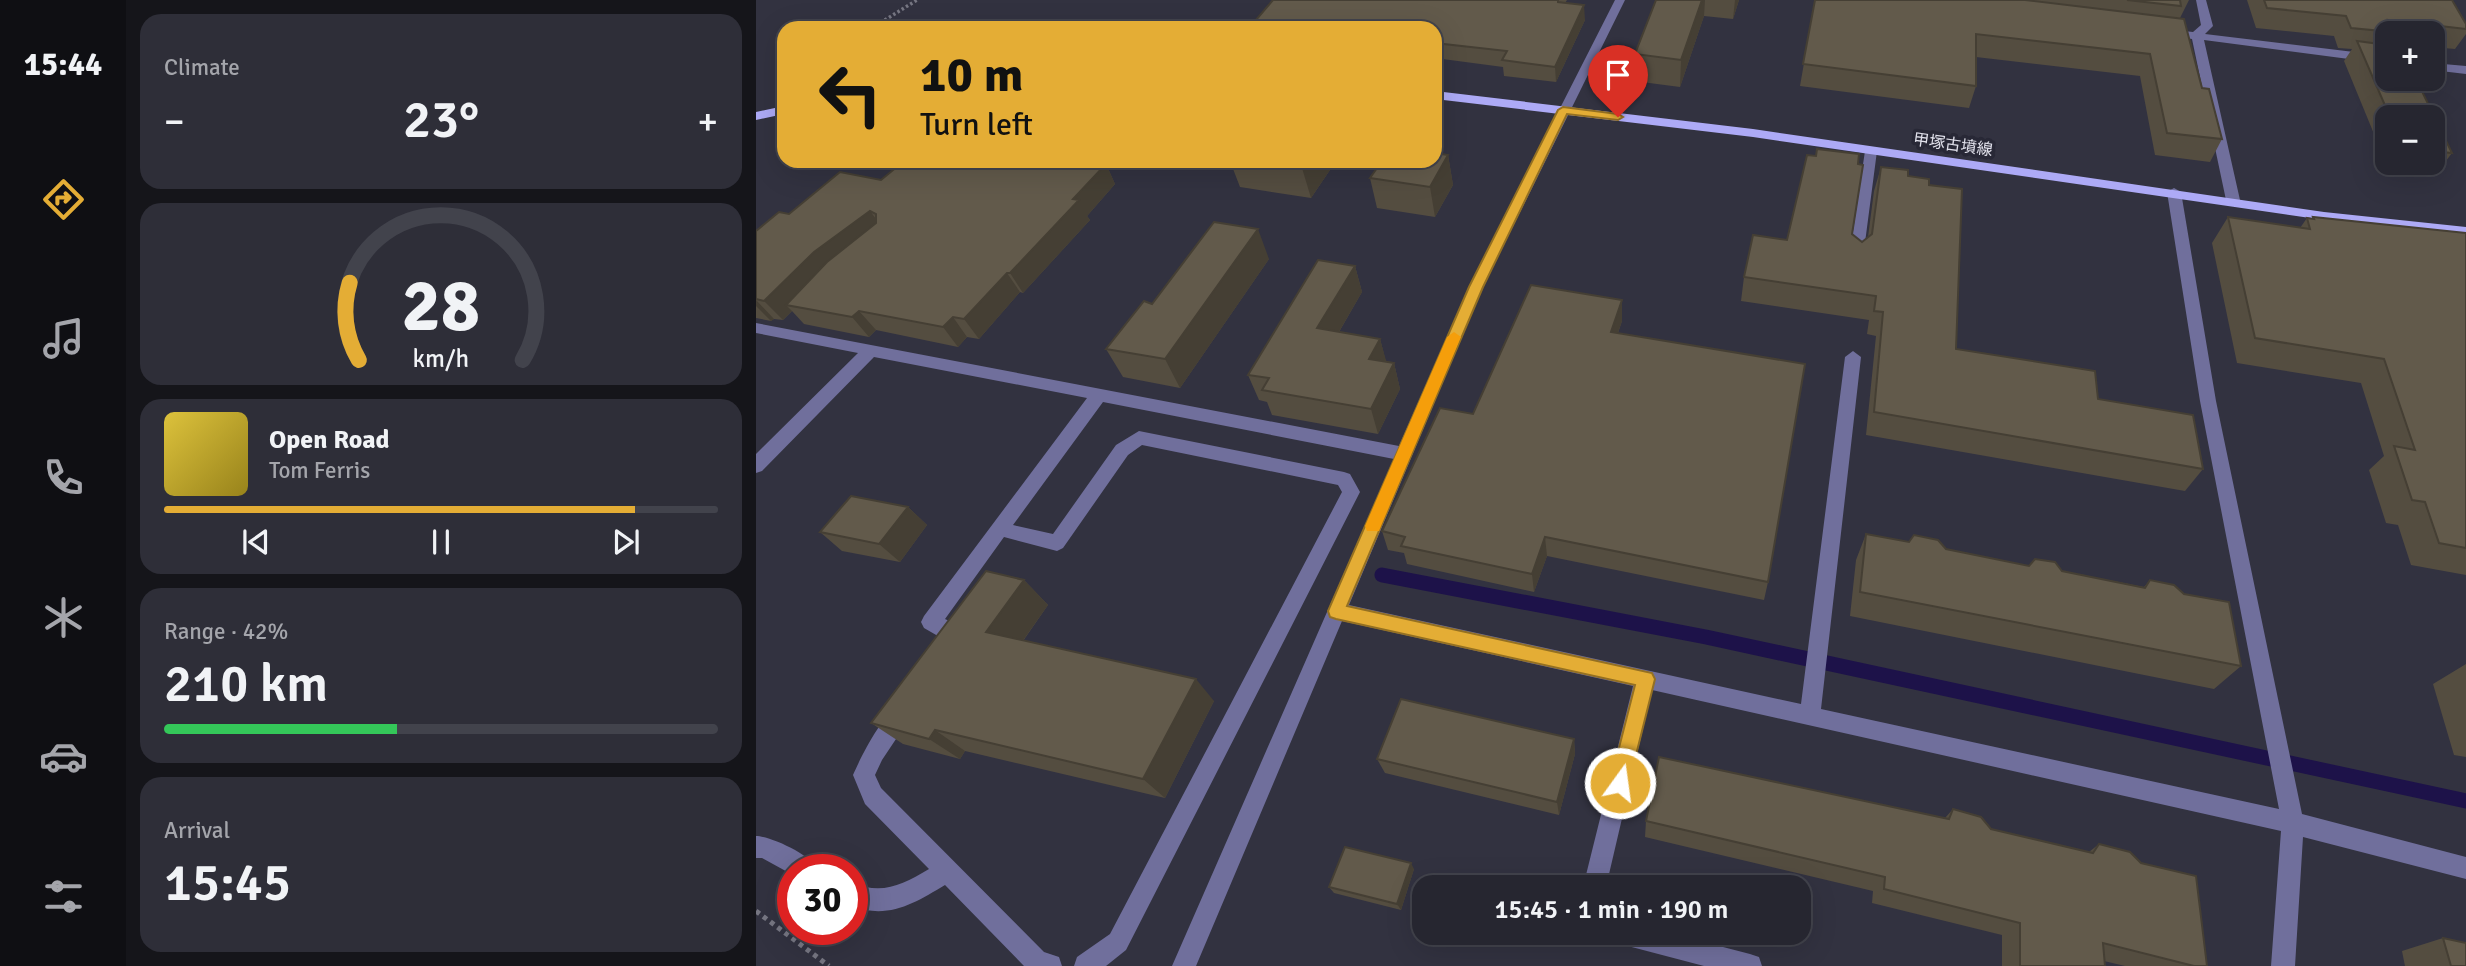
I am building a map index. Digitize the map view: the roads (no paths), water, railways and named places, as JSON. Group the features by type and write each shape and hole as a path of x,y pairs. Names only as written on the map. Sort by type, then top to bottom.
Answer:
{"main road":[{"name":"甲塚古墳線","path":"1442,96 2233,200 2324,216 2466,231"},
{"path":"756,116 777,112"}],"street":[{"path":"1184,966 1476,287 1619,0"},
{"path":"2197,35 2207,26 2201,0"},
{"path":"2156,31 2375,58"},
{"path":"2197,35 2233,200"},
{"path":"2445,68 2466,70"},
{"path":"1856,258 1871,151"},
{"path":"2174,192 2208,401 2293,823 2283,966"},
{"path":"756,328 788,328 871,350 1404,454"},
{"path":"756,467 777,442 871,350"},
{"path":"1810,716 1853,357"},
{"path":"944,657 959,635 931,622 1099,395"},
{"path":"1000,529 1057,543 1122,450 1139,438 1344,479 1350,486 1351,492 1118,942 1086,966"},
{"path":"1336,611 2293,823 2466,868"},
{"path":"1597,875 1645,679"},
{"path":"913,700 874,753 864,775 873,796 1037,962 1050,966"},
{"path":"756,847 764,847 777,854"},
{"path":"868,900 888,904 947,871"},
{"path":"1670,945 1750,966"}],"waterway":[{"path":"1382,575 1706,637 2466,801"}]}
